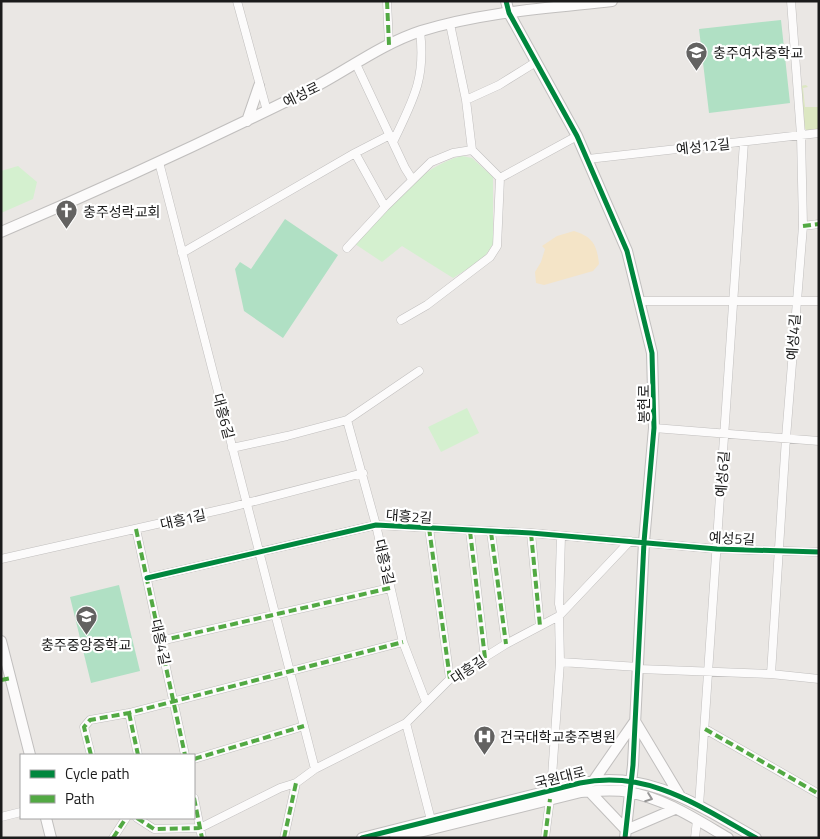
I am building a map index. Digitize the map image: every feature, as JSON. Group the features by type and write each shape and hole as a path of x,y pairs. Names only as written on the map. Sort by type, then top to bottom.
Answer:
{"street":[{"path":"237,1 267,111"},
{"path":"387,1 388,44"},
{"name":"봉현로","path":"506,1 509,13 577,136 627,251 641,301 652,353 654,428 644,542 632,780 629,792 626,834"},
{"name":"예성로","path":"1,232 247,121 330,80 388,44 420,32 450,24 509,13 612,1"},
{"name":"예성4길","path":"771,674 786,438 803,226 801,135 791,1"},
{"path":"401,320 428,304 490,257 497,246 500,178 472,150 466,100 450,24"},
{"path":"182,252 355,153 391,138 416,93 423,57 420,32"},
{"path":"466,100 499,85 536,62"},
{"path":"356,64 412,179"},
{"path":"247,121 259,86"},
{"name":"예성12길","path":"588,159 819,133"},
{"path":"500,178 577,136"},
{"name":"예성6길","path":"700,806 744,142"},
{"path":"347,248 412,179 431,162 453,153 472,150"},
{"path":"355,153 385,207"},
{"name":"대흥6길","path":"159,162 315,769"},
{"path":"803,226 819,224"},
{"path":"641,301 819,301"},
{"path":"232,448 347,420 419,371"},
{"name":"대흥3길","path":"347,420 363,473 403,642 426,702"},
{"path":"654,428 819,441"},
{"name":"대흥1길","path":"1,559 228,508 363,473"},
{"name":"대흥2길","path":"147,578 376,525 532,533 644,542"},
{"path":"430,528 450,679"},
{"name":"대흥4길","path":"136,529 185,754"},
{"path":"470,531 485,658"},
{"path":"491,532 506,644"},
{"path":"532,533 540,626"},
{"path":"545,838 560,662 560,536"},
{"name":"대흥길","path":"139,819 154,829 200,828 280,788 296,783 315,769 406,723 450,679 506,644 560,614 630,541"},
{"name":"예성5길","path":"644,542 717,549 819,552"},
{"path":"160,641 390,588"},
{"path":"1,641 6,679 30,754"},
{"path":"90,754 84,727 90,720 173,702 403,642"},
{"path":"560,662 819,678"},
{"path":"128,713 138,754"},
{"path":"594,780 635,721 681,797"},
{"path":"406,723 433,829"},
{"path":"195,759 304,726"},
{"path":"704,729 819,794"},
{"name":"국원대로","path":"395,838 550,795 594,780 632,780 654,785 700,806 756,838"},
{"path":"284,838 296,783"},
{"path":"590,792 626,834 676,809"},
{"name":"국원대로","path":"550,795 629,792 676,809 728,838"},
{"path":"195,803 202,838"},
{"path":"1,817 20,812"},
{"path":"46,819 51,838"},
{"path":"113,838 125,819"},
{"path":"695,838 697,820"},
{"name":"국원대로","path":"362,838 433,829"}],"green space":[{"path":"781,20 790,103 709,113 699,29"},
{"path":"806,85 808,87 803,88 805,107 819,107 819,129 807,131 803,126 800,86"},
{"path":"462,156 472,158 493,177 493,244 483,259 453,278 402,246 382,262 355,244 417,180 446,161"},
{"path":"18,166 37,182 33,199 1,213 1,171"},
{"path":"285,219 338,255 283,338 244,311 235,269 240,262 251,269"},
{"path":"467,408 479,433 441,452 428,427"},
{"path":"119,585 140,671 91,683 70,597"}],"sand":[{"path":"574,231 590,239 597,252 599,264 593,271 544,285 536,283 535,272 541,262 545,249 542,246 557,236"}],"marked path":[{"path":"387,1 389,45"},
{"path":"803,226 819,224"},
{"path":"429,528 450,679"},
{"path":"136,529 185,754"},
{"path":"470,531 485,658"},
{"path":"491,532 506,644"},
{"path":"531,533 540,626"},
{"path":"160,641 390,588"},
{"path":"91,754 84,727 90,720 129,713 403,642"},
{"path":"1,680 11,678"},
{"path":"129,713 138,754"},
{"path":"195,759 304,726"},
{"path":"705,729 819,794"},
{"path":"284,838 296,783"},
{"path":"545,838 550,799"},
{"path":"195,803 202,838"},
{"path":"113,838 125,819"},
{"path":"139,819 154,829 200,828"}],"cycle path":[{"path":"506,1 509,13 577,136 627,251 652,353 654,428 644,542 633,765 625,838"},
{"path":"147,578 376,525 531,533 717,549 819,552"},
{"path":"362,838 580,783 605,780 628,781 672,793 756,838"}],"place":[{"name":"충주여자중학교","path":"697,71"},
{"name":"충주성락교회","path":"67,230"},
{"name":"충주중앙중학교","path":"86,635"},
{"name":"건국대학교충주병원","path":"484,755"}]}
